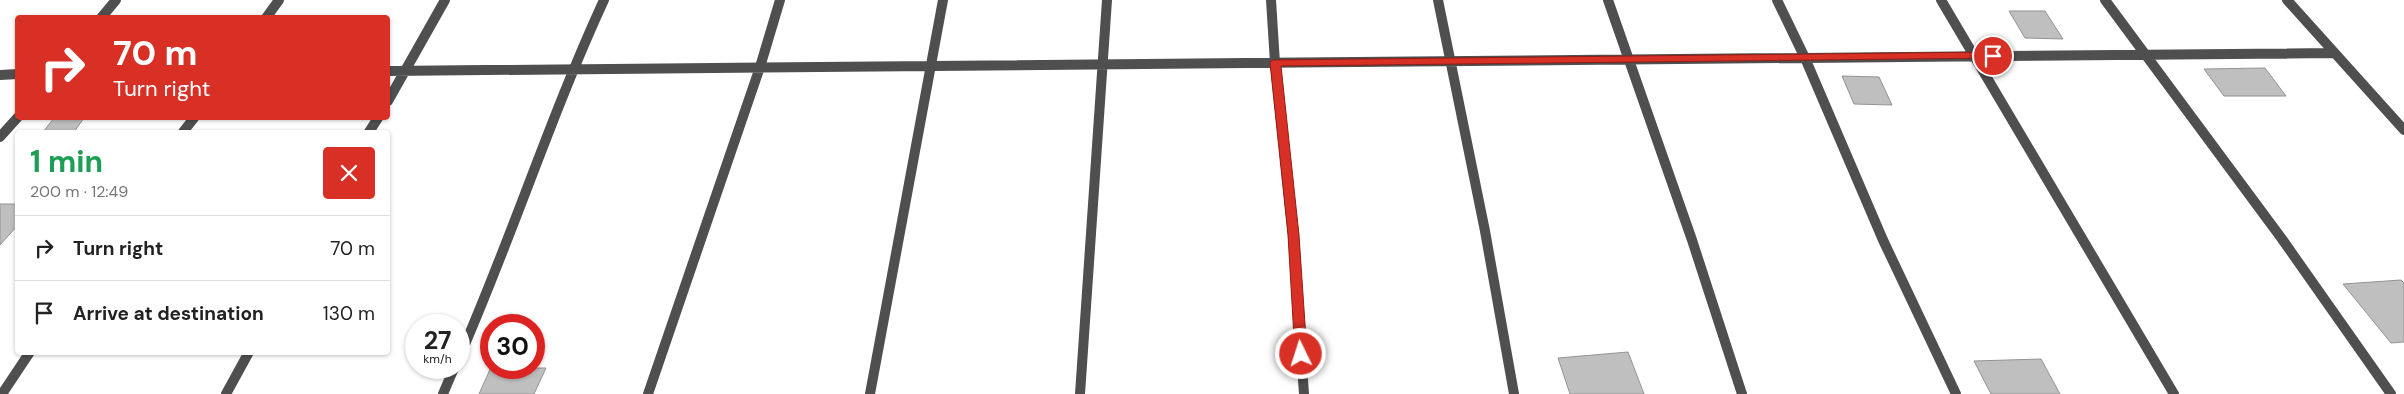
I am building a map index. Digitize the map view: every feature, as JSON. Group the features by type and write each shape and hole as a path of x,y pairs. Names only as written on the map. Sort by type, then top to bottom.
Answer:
{"street":[{"path":"104,15 116,0"},
{"path":"268,15 279,0"},
{"path":"390,97 445,0"},
{"path":"470,333 487,294 572,69 604,0"},
{"path":"648,394 760,67 780,0"},
{"path":"870,394 943,0"},
{"path":"1080,394 1107,0"},
{"path":"1271,0 1275,63 1293,235 1304,394"},
{"path":"1438,0 1486,231 1514,394"},
{"path":"1608,0 1692,240 1742,394"},
{"path":"1777,0 1805,58 1883,240 1956,394"},
{"path":"1942,0 2174,394"},
{"path":"2105,0 2282,239 2391,394"},
{"path":"2287,0 2404,130"},
{"path":"390,71 2333,53"},
{"path":"0,75 15,74"},
{"path":"0,137 15,120"},
{"path":"185,130 192,120"},
{"path":"2,394 28,355"},
{"path":"226,394 247,355"},
{"path":"443,394 449,379"}],"building":[{"path":"2009,11 2045,11 2063,39 2025,38"},
{"path":"2265,68 2286,96 2224,96 2204,69"},
{"path":"1842,76 1879,77 1892,105 1854,104"},
{"path":"52,120 83,120 75,130 45,130"},
{"path":"0,204 15,204 15,228 0,245"},
{"path":"2401,280 2404,283 2404,342 2391,343 2343,284"},
{"path":"1628,352 1644,394 1570,394 1558,358"},
{"path":"2041,359 2060,394 1991,394 1974,361"},
{"path":"486,379 541,379 534,394 479,394"}],"route":[{"path":"1301,354 1293,235 1275,63 1993,56"}]}
